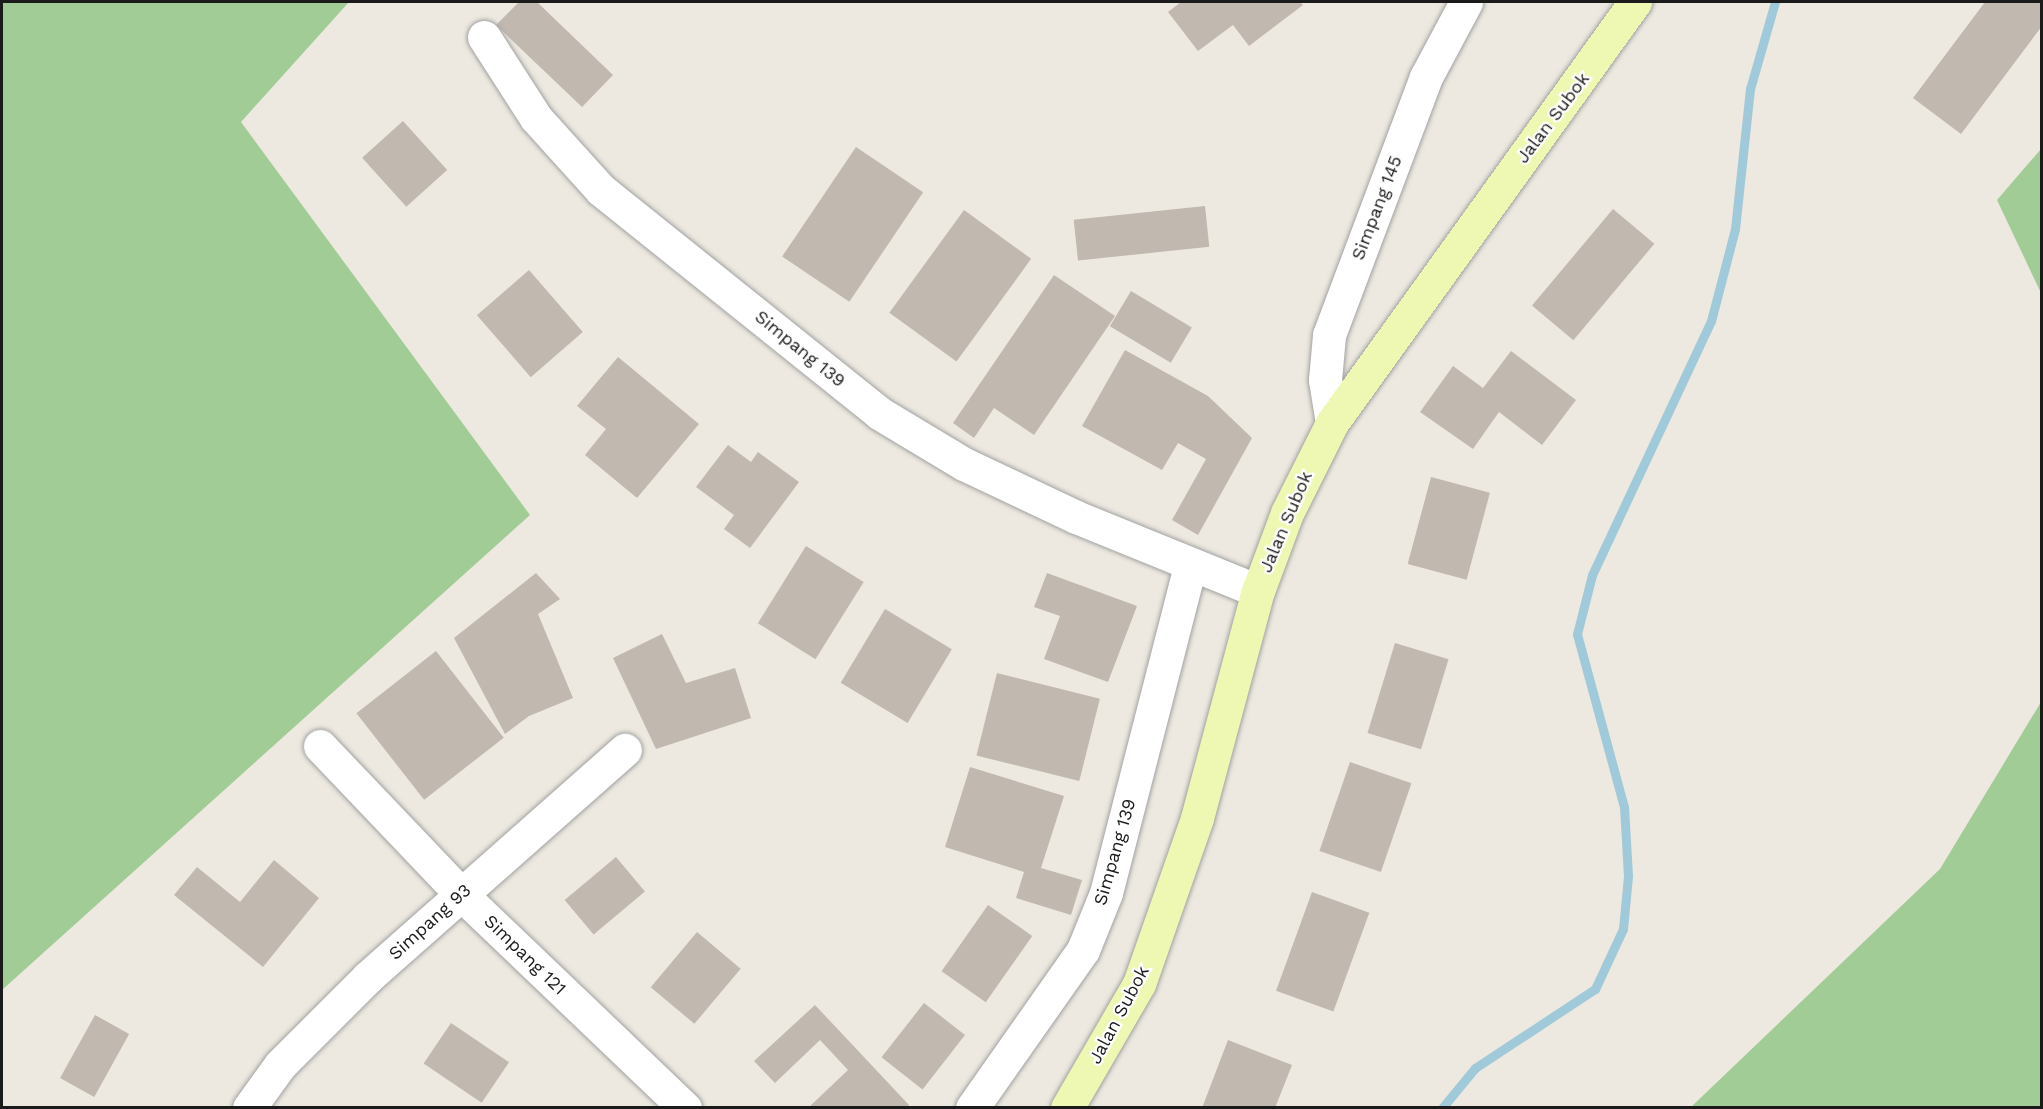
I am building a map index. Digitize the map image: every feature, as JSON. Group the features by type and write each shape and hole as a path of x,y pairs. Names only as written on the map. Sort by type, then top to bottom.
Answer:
{"main road":[{"name":"Jalan Subok","path":"1066,1107 1140,984 1197,818 1258,591 1287,513 1332,423 1635,2"}],"street":[{"name":"Simpang 145","path":"1332,423 1325,380 1329,336 1426,77 1466,2"},
{"name":"Simpang 139","path":"484,37 536,118 601,190 879,413 963,464 1190,565 1258,591"},
{"name":"Simpang 139","path":"972,1107 1083,950 1106,893 1190,565"},
{"name":"Simpang 121","path":"320,746 461,894 685,1107"},
{"name":"Simpang 93","path":"249,1107 280,1065 368,977 625,750"}],"green space":[{"path":"2,2 349,2 241,122 530,515 2,990"},
{"path":"2041,149 2041,293 1997,200"},
{"path":"2041,702 2041,1107 1691,1107 1940,869"}],"building":[{"path":"519,2 537,2 613,75 582,107 496,25"},
{"path":"1181,2 1300,2 1303,5 1249,46 1233,25 1198,51 1168,12"},
{"path":"1985,2 2042,2 2042,26 1961,134 1913,98"},
{"path":"403,121 447,170 406,207 362,158"},
{"path":"856,147 923,192 849,302 782,256"},
{"path":"1205,206 1209,247 1078,261 1074,220"},
{"path":"1613,209 1654,244 1573,340 1532,306"},
{"path":"964,210 1031,259 956,362 889,313"},
{"path":"529,270 583,332 531,377 477,315"},
{"path":"1054,275 1115,316 1034,435 994,408 974,438 953,423"},
{"path":"1131,291 1192,328 1171,363 1110,326"},
{"path":"1125,350 1208,396 1252,438 1198,535 1172,520 1206,459 1178,443 1162,470 1082,426"},
{"path":"1511,351 1576,400 1542,445 1499,412 1473,449 1420,412 1453,366 1483,388"},
{"path":"618,357 699,424 637,498 585,455 606,429 577,406"},
{"path":"728,445 751,462 758,452 799,482 750,548 724,529 734,515 696,487"},
{"path":"1431,477 1490,493 1467,580 1408,564"},
{"path":"806,546 864,582 815,659 758,623"},
{"path":"536,573 560,599 538,614 573,698 529,716 505,734 454,638"},
{"path":"1047,573 1137,606 1108,682 1044,659 1060,616 1034,607"},
{"path":"885,609 952,649 908,723 841,683"},
{"path":"662,634 686,683 735,668 751,718 656,749 613,658"},
{"path":"1395,643 1449,659 1421,749 1368,733"},
{"path":"436,651 504,738 424,800 356,713"},
{"path":"997,673 1100,699 1079,781 976,755"},
{"path":"1350,762 1411,783 1381,872 1319,851"},
{"path":"970,767 1064,796 1041,868 1082,880 1071,915 1016,898 1024,872 945,847"},
{"path":"616,857 645,891 594,935 565,900"},
{"path":"274,860 319,898 263,967 174,895 197,867 240,902"},
{"path":"1312,892 1369,913 1333,1012 1276,991"},
{"path":"988,905 1032,936 986,1002 942,971"},
{"path":"697,932 741,969 694,1024 651,987"},
{"path":"924,1003 965,1035 922,1089 882,1057"},
{"path":"815,1005 909,1105 906,1108 808,1108 848,1070 820,1040 775,1083 754,1061"},
{"path":"95,1015 129,1034 94,1097 60,1078"},
{"path":"451,1023 509,1062 482,1103 424,1064"},
{"path":"1228,1040 1292,1065 1275,1108 1202,1108"}],"waterway":[{"path":"1442,1108 1475,1068 1595,989 1623,929 1628,876 1624,807 1577,634 1592,575 1711,321 1735,229 1750,89 1775,2"}]}
